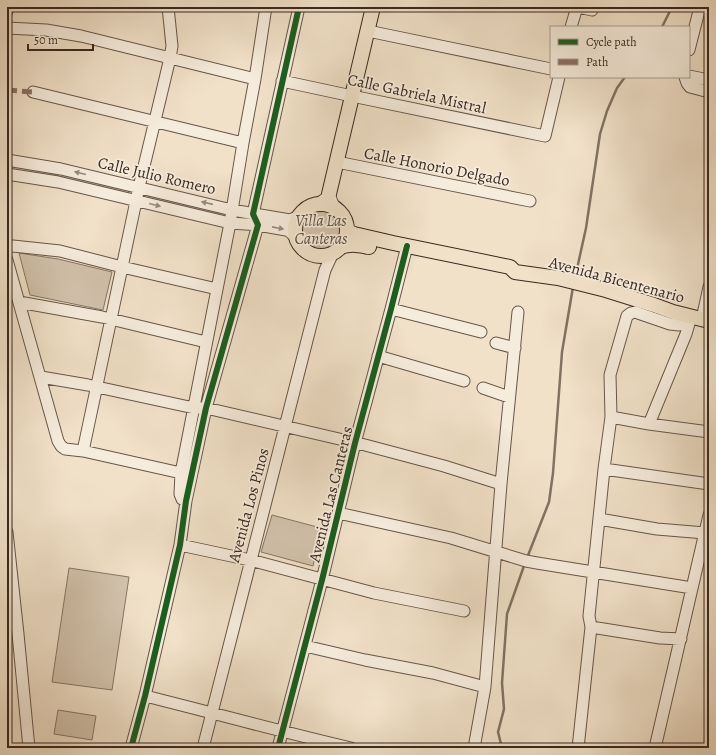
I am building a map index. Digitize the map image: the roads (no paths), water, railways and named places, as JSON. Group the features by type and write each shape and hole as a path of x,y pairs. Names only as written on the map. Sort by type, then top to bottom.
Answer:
{"main road":[{"path":"329,194 373,7"},
{"path":"323,204 336,209 342,215 346,223 347,231 345,240 331,252 314,255 302,249 295,237 294,230 296,222 303,211 309,207 323,204"},
{"name":"Avenida Bicentenario","path":"347,231 406,251 503,275 509,276 515,272 558,278 627,296 673,312 701,319"},
{"name":"Avenida Bicentenario","path":"331,252 349,244 406,251"}],"street":[{"path":"83,451 136,200 170,58 172,46 168,7"},
{"path":"186,501 180,494 181,473 230,223 266,7"},
{"path":"131,748 145,696 180,545 186,501 206,408 258,225 253,214 299,7"},
{"path":"571,26 577,7 593,9"},
{"path":"690,46 700,7"},
{"path":"7,28 46,30 80,36 255,79"},
{"path":"368,31 550,69"},
{"path":"690,76 709,80"},
{"name":"Calle Gabriela Mistral","path":"282,81 546,136 559,78"},
{"path":"685,78 690,87 709,92"},
{"path":"33,92 243,143"},
{"name":"Calle Julio Romero","path":"7,160 61,169 232,210 290,220 299,216"},
{"name":"Calle Honorio Delgado","path":"337,162 530,200"},
{"name":"Calle Julio Romero","path":"7,174 58,182 230,223 258,225 289,231 295,237"},
{"path":"316,205 325,199 329,194"},
{"path":"329,194 336,209"},
{"path":"7,247 13,246 60,251 217,289"},
{"name":"Avenida Las Canteras","path":"278,748 322,580 355,442 406,251"},
{"name":"Avenida Los Pinos","path":"203,748 250,560 325,270 331,252"},
{"path":"7,260 58,441 61,446 65,449 83,451 181,473"},
{"path":"649,424 686,334 701,319 709,287"},
{"path":"19,302 111,320 206,342"},
{"path":"391,309 481,332"},
{"path":"474,748 485,687 501,484 518,312"},
{"path":"578,748 591,627 589,616 604,469 611,417 610,375 627,316 631,313 635,312 670,324 679,325 701,319"},
{"path":"496,343 515,348"},
{"path":"378,356 464,381"},
{"path":"41,377 97,387 194,408 206,408 355,442 444,466 501,484"},
{"path":"483,388 509,397"},
{"path":"611,417 709,432"},
{"path":"604,469 709,484"},
{"path":"338,513 451,538 531,562 692,588"},
{"path":"655,748 709,515"},
{"path":"599,519 657,529 705,533"},
{"path":"7,532 13,635 29,748"},
{"path":"180,545 250,560 374,593 464,611"},
{"path":"591,627 660,638 680,639"},
{"path":"305,646 365,660 433,673 485,687"},
{"path":"145,696 212,712 282,732 351,748"}],"waterway":[{"path":"662,26 672,7"},
{"path":"575,278 586,228 600,134 607,111 617,88 624,78"},
{"path":"527,558 549,502 553,473 562,352 573,287"},
{"path":"502,748 498,732 504,709 502,683 507,614 525,563"}],"park label":[{"name":"Villa Las Canteras","path":"321,229"}]}
